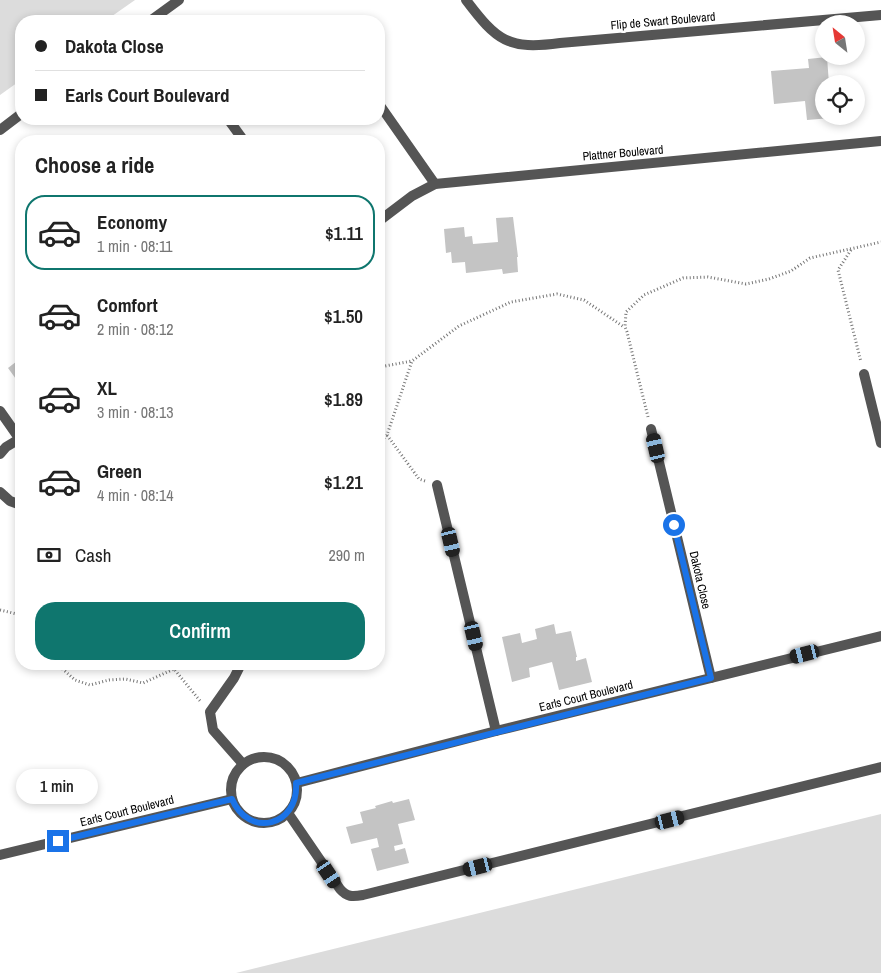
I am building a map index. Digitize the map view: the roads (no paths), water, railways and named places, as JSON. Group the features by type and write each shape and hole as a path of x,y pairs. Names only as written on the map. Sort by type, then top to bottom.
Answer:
{"street":[{"path":"158,15 179,0"},
{"name":"Flip de Swart Boulevard","path":"466,0 483,23 501,38 514,43 535,46 881,15"},
{"path":"385,113 435,184"},
{"path":"0,130 15,119"},
{"name":"Plattner Boulevard","path":"385,216 412,196 435,184 881,141"},
{"path":"864,374 881,443"},
{"path":"0,411 15,431"},
{"name":"Dakota Close","path":"651,429 711,678"},
{"path":"0,454 15,441"},
{"path":"437,485 496,731"},
{"path":"0,493 10,502 15,503"},
{"name":"Earls Court Boulevard","path":"296,783 496,731 881,636"},
{"path":"238,670 210,712 213,730 243,764"},
{"path":"259,758 275,759 285,764 292,772 297,794 288,814 280,820 260,824 242,816 236,808 230,789 236,771 243,764 259,758"},
{"path":"288,814 340,889 352,897 881,767"},
{"name":"Earls Court Boulevard","path":"0,855 232,799"}]}
